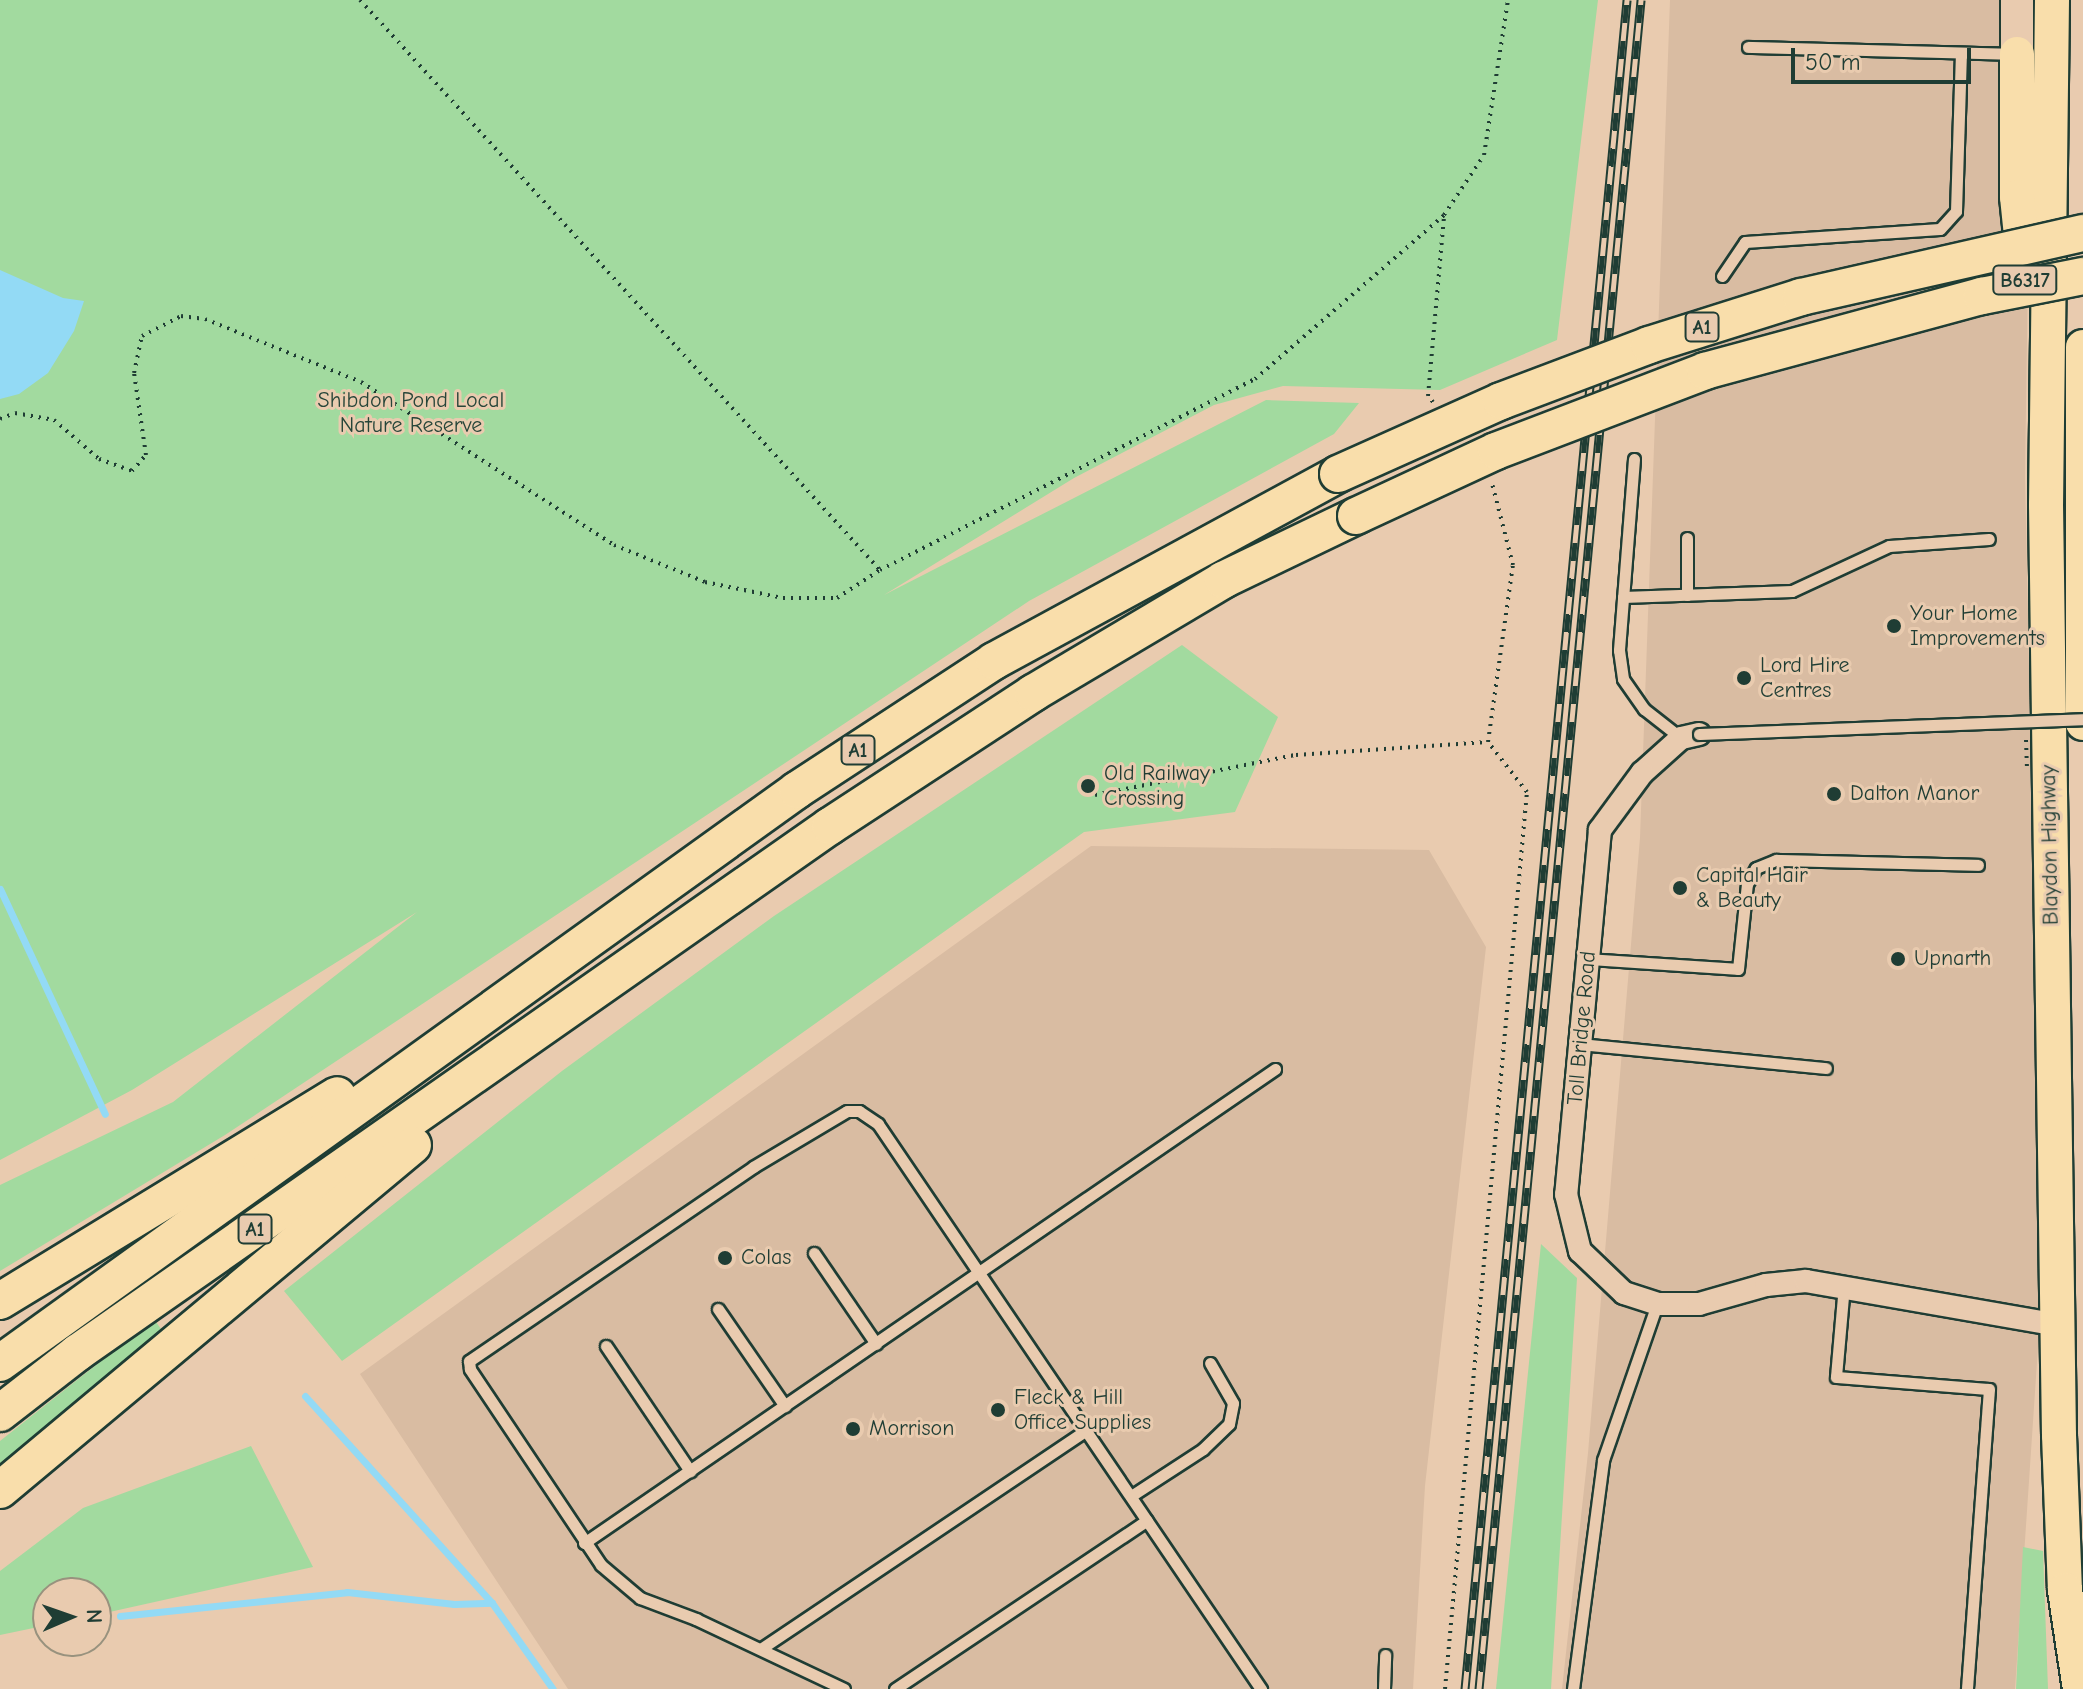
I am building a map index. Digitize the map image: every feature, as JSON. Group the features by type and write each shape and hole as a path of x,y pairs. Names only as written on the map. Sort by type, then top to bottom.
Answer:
{"highway":[{"name":"A1","path":"0,1363 797,790 994,661 1338,474 1501,401 1663,340 1801,297 2083,233"},
{"name":"A1","path":"0,1413 77,1353 512,1049 668,935 1033,693 1223,580 1510,445 1705,371 1982,296 2083,276"},
{"path":"0,1490 430,1132 512,1049"},
{"path":"0,1301 327,1098 406,1069"}],"main road":[{"name":"B6317","path":"2017,0 2017,197 2046,505"},
{"name":"Blaydon Highway","path":"2052,0 2046,505 2058,1325 2062,1551 2080,1689"},
{"path":"2083,347 2083,721"}],"street":[{"name":"Toll Bridge Road","path":"1690,736 1642,773 1600,830 1566,1194 1571,1231 1597,1273 1624,1293 1657,1304 1699,1304 1766,1285 1844,1285 2058,1325"}],"lane":[{"path":"1748,47 2017,54"},
{"path":"1722,276 1745,242 1940,229 1956,211 1961,54"},
{"path":"1634,459 1619,650 1623,679 1644,709 1690,736 2083,721"},
{"path":"1687,538 1687,595"},
{"path":"1623,597 1792,591 1889,546 1989,539"},
{"path":"1588,959 1738,969 1747,884 1756,868 1776,860 1978,865"},
{"path":"1580,1044 1826,1068"},
{"path":"584,1543 1275,1069"},
{"path":"844,1689 762,1648 640,1598 584,1543 470,1369 475,1354 753,1167 847,1111 870,1114 1261,1689"},
{"path":"814,1253 876,1344"},
{"path":"1844,1285 1836,1377 1989,1389 1967,1689"},
{"path":"1573,1689 1603,1460 1657,1304"},
{"path":"718,1309 785,1406"},
{"path":"606,1346 690,1471"},
{"path":"1131,1496 1203,1449 1229,1424 1233,1403 1210,1363"},
{"path":"762,1648 1086,1430"},
{"path":"895,1689 1147,1520"},
{"path":"1384,1689 1385,1655"}],"path":[{"path":"360,0 880,570"},
{"path":"0,419 15,413 54,420 99,459 132,471 146,455 134,373 142,336 181,316 205,319 361,382 614,545 705,582 783,598 837,598 880,570 1255,379 1444,215 1484,155 1508,0"},
{"path":"1428,396 1444,215"},
{"path":"1445,1689 1527,792 1488,742 1513,565 1491,481"},
{"path":"2026,740 2027,766"},
{"path":"1095,795 1296,755 1488,742"}],"shaded area":[{"path":"1670,0 2032,0 2025,477 2042,1288 2015,1689 1562,1689 1588,1453 1640,838"},
{"path":"1091,846 1429,850 1486,947 1425,1486 1413,1689 568,1689 360,1374"}],"green space":[{"name":"Shibdon Pond Local Nature Reserve","path":"0,0 1598,0 1557,340 1440,390 1283,386 1214,405 1074,478 884,595 1266,400 1359,403 1334,434 1029,601 225,1135 0,1271 0,1185 173,1102 417,912 132,1090 0,1160"},
{"path":"1182,645 1278,717 1235,812 1084,832 342,1361 284,1291 562,1071 774,916"},
{"path":"1541,1244 1577,1278 1551,1689 1496,1689"},
{"path":"154,1319 161,1329 0,1466 0,1441"},
{"path":"251,1446 313,1567 112,1611 112,1577 32,1577 32,1628 0,1635 0,1571 83,1508"},
{"path":"2023,1547 2043,1551 2048,1689 2016,1689"}],"water":[{"path":"0,270 63,298 84,301 74,331 48,373 19,394 0,399"}],"waterway":[{"path":"0,889 105,1114"},
{"path":"305,1396 492,1603 553,1689"},
{"path":"120,1616 347,1592 454,1604 492,1603"}],"railway":[{"path":"1465,1689 1627,0"},
{"path":"1479,1689 1641,0"}],"place":[{"name":"Your Home Improvements","path":"1894,626"},
{"name":"Lord Hire Centres","path":"1744,678"},
{"name":"Old Railway Crossing","path":"1088,786"},
{"name":"Dalton Manor","path":"1834,794"},
{"name":"Capital Hair & Beauty","path":"1680,888"},
{"name":"Upnarth","path":"1898,959"},
{"name":"Colas","path":"725,1258"},
{"name":"Fleck & Hill Office Supplies","path":"998,1410"},
{"name":"Morrison","path":"853,1429"}]}
